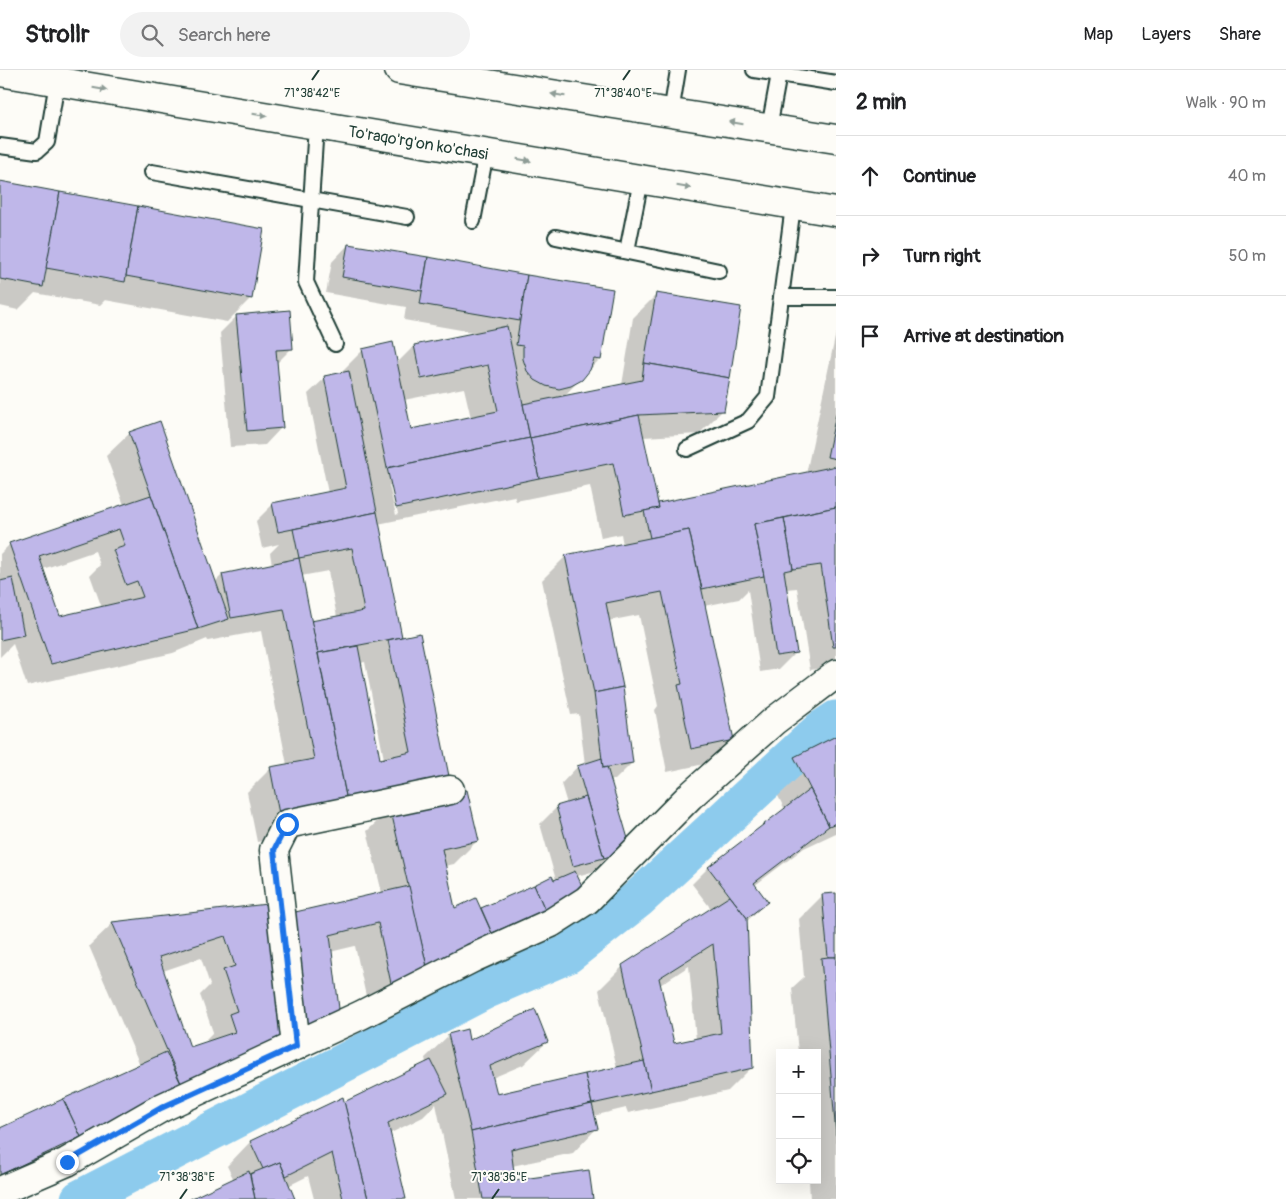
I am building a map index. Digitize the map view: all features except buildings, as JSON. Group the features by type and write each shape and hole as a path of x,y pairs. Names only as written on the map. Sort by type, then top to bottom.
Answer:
{"street":[{"path":"399,70 836,139"},
{"name":"To'raqo'rg'on ko'chasi","path":"0,72 836,212"},
{"path":"0,1191 67,1162 161,1108 296,1046 473,958 551,923 588,900 690,796 774,721 836,674"},
{"path":"296,1046 274,850 287,824 450,790"}],"lane":[{"path":"671,113 678,70"},
{"path":"754,70 836,83"},
{"path":"769,128 779,74"},
{"path":"0,146 38,151 47,142 57,82"},
{"path":"316,125 306,282 335,344"},
{"path":"473,222 486,154"},
{"path":"152,172 311,199 407,218"},
{"path":"627,252 641,180"},
{"path":"687,450 748,421 768,397 793,206"},
{"path":"556,237 719,271"},
{"path":"780,296 836,297"}],"waterway":[{"path":"80,1199 487,989 568,954 638,899 821,730 836,720"}],"route":[{"path":"67,1162 161,1108 296,1046 274,850 287,824"}]}
